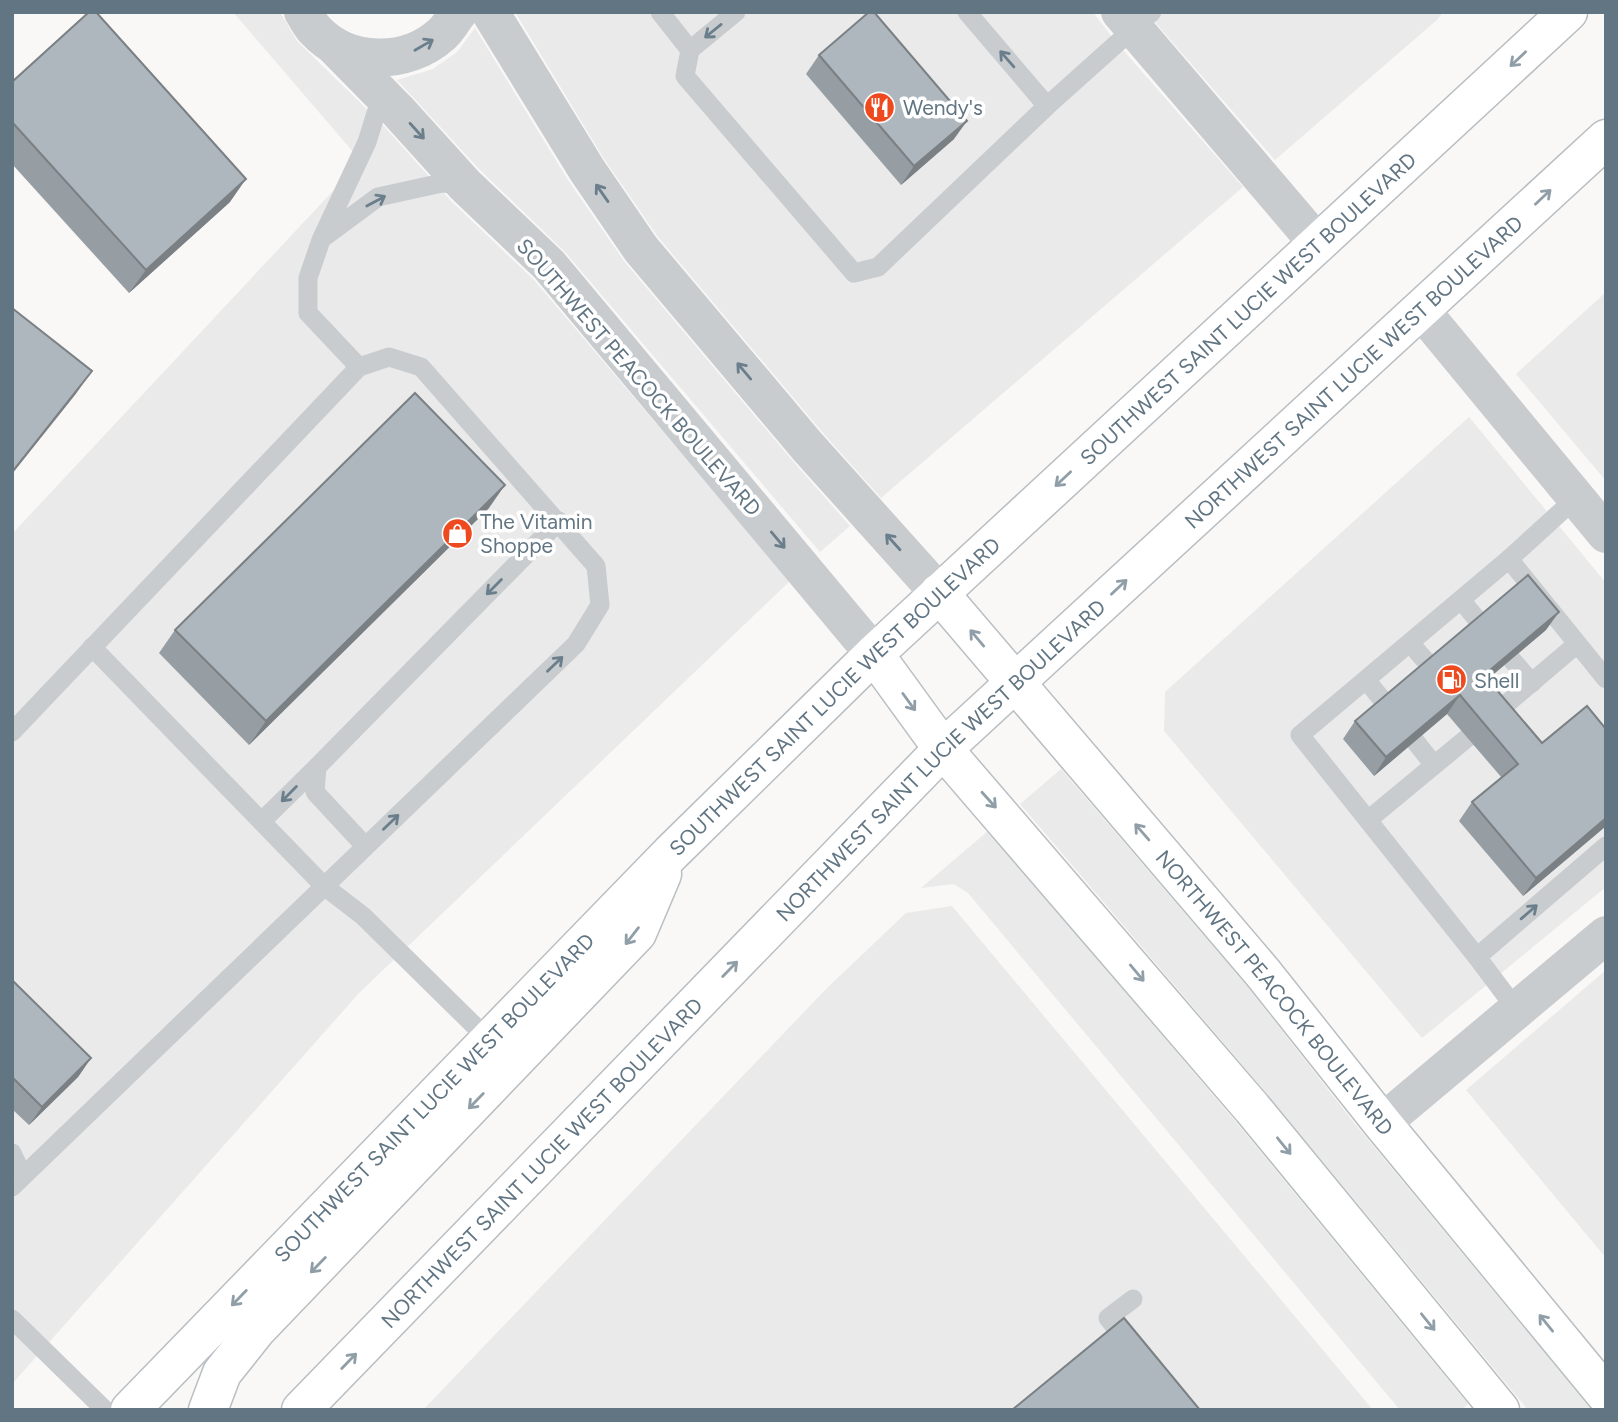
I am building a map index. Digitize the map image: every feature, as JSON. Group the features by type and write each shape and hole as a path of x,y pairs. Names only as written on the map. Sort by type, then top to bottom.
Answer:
{"main road":[{"name":"SOUTHWEST SAINT LUCIE WEST BOULEVARD","path":"130,1410 671,853 874,654 1568,12"},
{"name":"NORTHWEST SAINT LUCIE WEST BOULEVARD","path":"302,1410 943,749 1606,139"},
{"name":"NORTHWEST PEACOCK BOULEVARD","path":"939,593 1263,974 1606,1395"},
{"path":"874,654 943,749 1252,1108 1498,1409"},
{"path":"208,1410 222,1373 257,1329 637,933 671,853"}],"street":[{"name":"SOUTHWEST PEACOCK BOULEVARD","path":"303,12 315,30 382,94 465,185 549,265 874,654"},
{"path":"335,47 362,57 391,58 419,50 443,33 458,12"},
{"path":"489,12 587,170 641,249 807,446 939,593"},
{"path":"1135,18 1318,244"},
{"path":"1421,310 1606,534"},
{"path":"1382,1123 1606,934"}],"lane":[{"path":"660,12 690,50"},
{"path":"736,12 690,50 685,76 854,273 878,267 1135,18"},
{"path":"967,12 1047,106"},
{"path":"359,367 308,313 308,278 321,240 367,142 382,94"},
{"path":"321,240 378,197 442,183 465,185"},
{"path":"12,732 359,367 389,357 421,367 596,566 600,605 576,644 17,1181"},
{"path":"1516,1009 1300,735 1509,559 1576,498"},
{"path":"262,821 559,521"},
{"path":"1509,559 1606,679"},
{"path":"1461,600 1480,623"},
{"path":"1410,643 1430,666"},
{"path":"1491,717 1577,644"},
{"path":"92,647 324,886 363,916 489,1041"},
{"path":"1512,660 1532,683"},
{"path":"1366,680 1385,704"},
{"path":"1368,820 1467,738"},
{"path":"1415,741 1434,765"},
{"path":"317,767 315,792 365,846"},
{"path":"1477,957 1606,846"},
{"path":"12,1153 17,1181"},
{"path":"1133,1299 1108,1318 1142,1359"},
{"path":"12,1318 105,1410"}],"shaded area":[{"path":"233,12 280,12 297,41 383,125 451,201 534,280 790,581 360,992 12,1384 12,534 361,161"},
{"path":"515,12 1093,12 1243,187 881,498 658,237 604,159"},
{"path":"1146,12 1443,12 1275,160"},
{"path":"475,28 568,180 624,261 850,526 820,552 565,252 480,170 397,80 433,69 457,52"},
{"path":"1606,292 1606,481 1516,374"},
{"path":"1469,417 1606,583 1606,887 1422,1038 1164,731 1165,692"},
{"path":"1061,769 1247,986 1351,1119 1592,1410 1528,1410 1268,1095 1020,804"},
{"path":"988,831 1236,1122 1468,1404 1461,1410 1400,1410 968,893 954,884 921,888"},
{"path":"952,906 1373,1410 423,1410 827,988 906,913"},
{"path":"1606,970 1606,1258 1466,1090"}],"building":[{"path":"89,12 96,12 246,179 146,270 12,122 12,82"},
{"name":"Wendy's","path":"869,12 874,12 967,121 914,166 819,55"},
{"path":"12,308 92,371 12,472"},
{"path":"415,393 505,485 266,721 175,630"},
{"path":"1528,575 1559,612 1484,675 1542,743 1587,706 1606,729 1606,818 1536,878 1472,802 1518,764 1460,695 1386,757 1355,721"},
{"path":"12,980 91,1058 42,1107 12,1077"},
{"path":"1124,1318 1200,1410 1012,1410"}],"place":[{"name":"Wendy's","path":"880,107"},
{"name":"The Vitamin Shoppe","path":"457,533"},
{"name":"Shell","path":"1451,680"}]}
